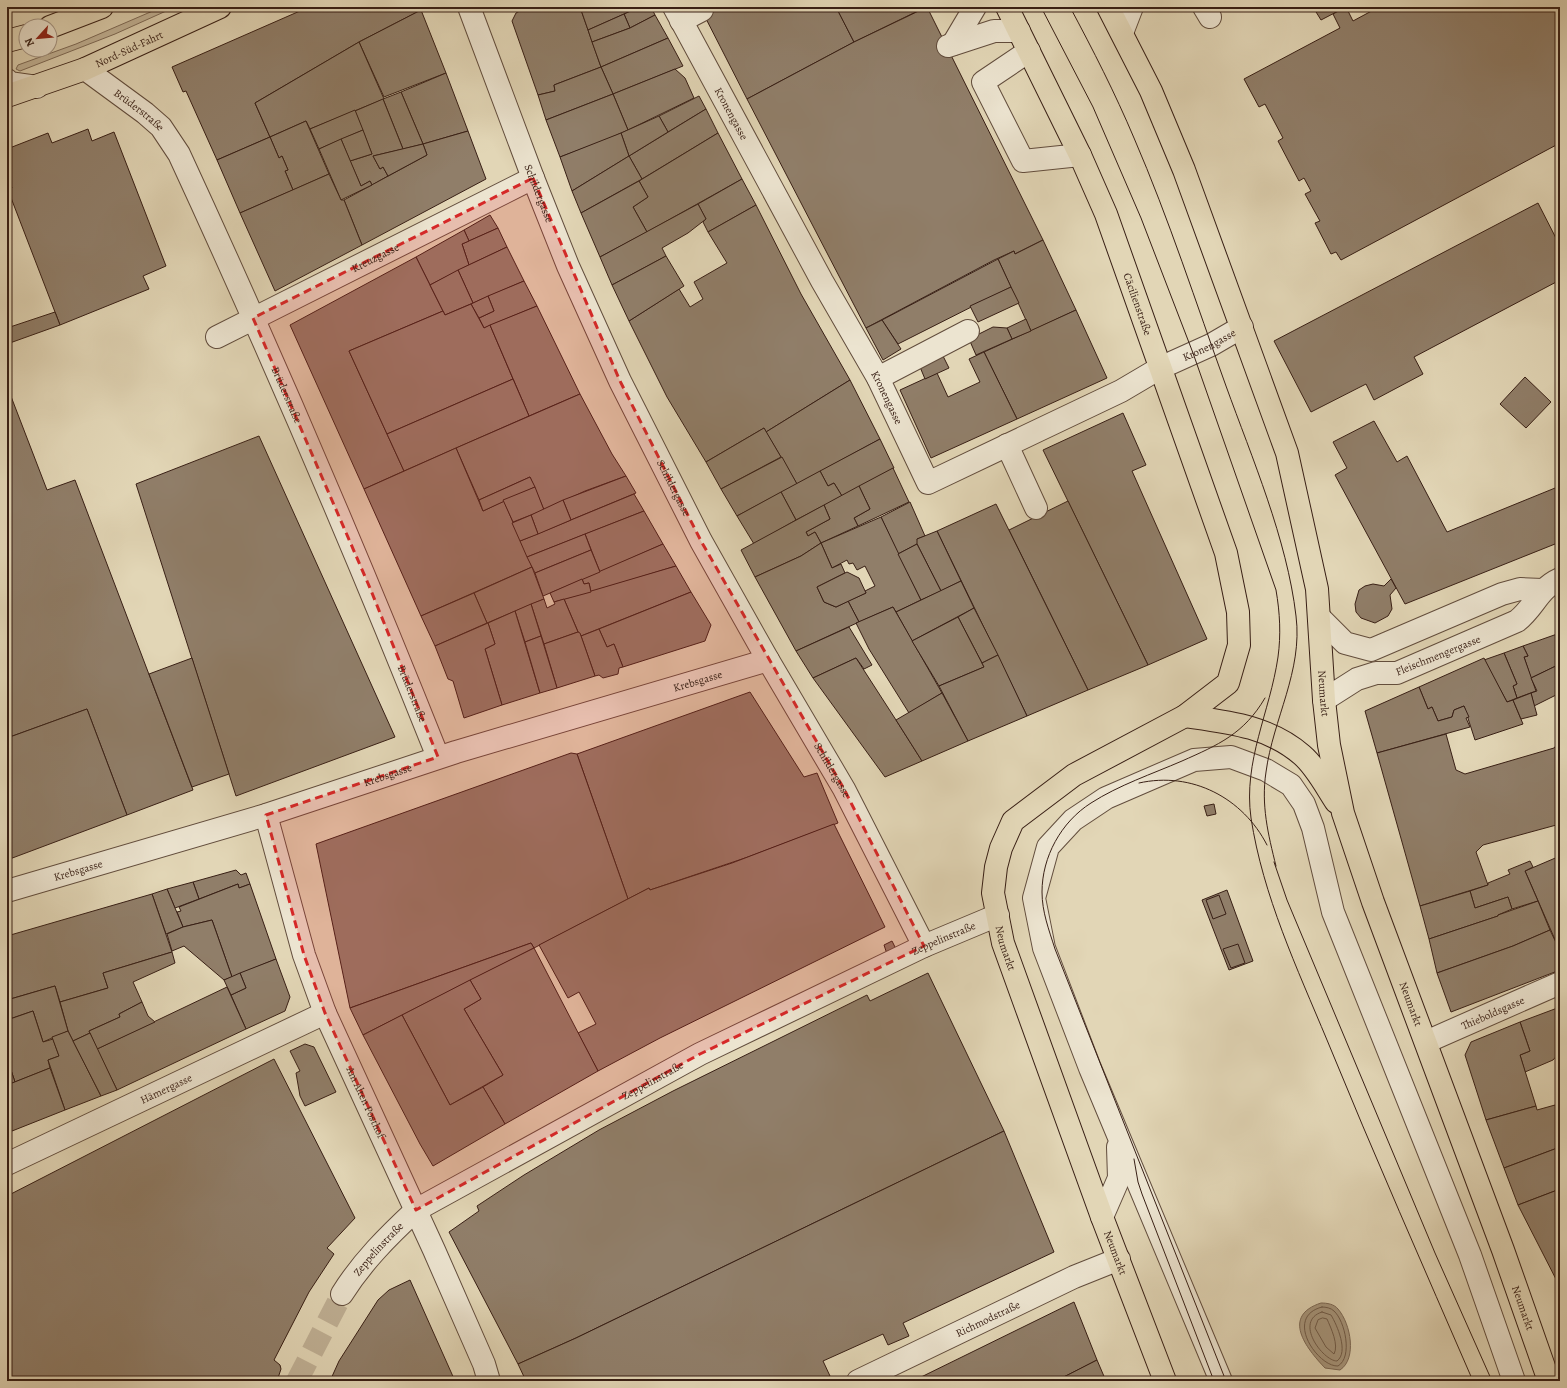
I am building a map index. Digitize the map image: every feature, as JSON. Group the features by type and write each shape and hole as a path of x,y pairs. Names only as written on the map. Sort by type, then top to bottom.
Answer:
{"main road":[{"path":"58,24 102,7"},
{"name":"Nord-Süd-Fahrt","path":"7,96 37,87 85,69 220,7"},
{"name":"Cäcilienstraße","path":"1007,7 1080,155 1106,214 1226,553 1238,612"},
{"path":"1108,7 1151,91 1184,170 1287,453 1317,589 1320,617"},
{"path":"7,41 18,38"},
{"name":"Neumarkt","path":"1165,1381 1102,1217 1003,943 993,893 996,867 1001,848 1013,821 1074,775 1185,716 1228,683 1239,645 1238,612"},
{"name":"Neumarkt","path":"1320,617 1324,700 1329,745 1343,813 1373,902 1503,1250 1549,1381"},
{"path":"1185,716 1252,727 1273,736 1303,756 1321,779 1343,813"}],"street":[{"path":"975,7 950,45 994,31 1019,31"},
{"path":"1122,33 1132,7"},
{"name":"Schildergasse","path":"475,9 533,178 568,266 620,381 701,541 768,660 844,789 924,946"},
{"path":"677,14 702,10"},
{"name":"Kronengasse","path":"677,14 818,274 878,378 928,482 1121,391 1160,368 1211,344 1242,327"},
{"path":"1029,51 983,82 1023,161 1080,155"},
{"name":"Brüderstraße","path":"85,69 145,112 161,127 179,154 298,418 370,588 438,757"},
{"path":"7,80 9,83 37,87"},
{"name":"Kreuzgasse","path":"216,337 533,178"},
{"path":"878,378 968,332"},
{"path":"1007,445 1036,508"},
{"name":"Fleischmengergasse","path":"1320,617 1345,644 1371,650 1502,594 1520,589 1551,585"},
{"name":"Fleischmengergasse","path":"1324,700 1356,679 1376,673 1397,673 1517,621 1531,608 1551,585"},
{"name":"Krebsgasse","path":"7,890 266,815 438,757 633,698 768,660"},
{"path":"1220,1381 1109,1113 1044,948 1034,898 1048,847 1073,820 1106,798 1194,760 1231,757 1266,770 1291,785 1304,804 1313,828 1333,912 1470,1255 1514,1381"},
{"name":"Am Alten Posthof","path":"266,815 304,955 325,1013 416,1210 484,1364 489,1381"},
{"name":"Zeppelinstraße","path":"342,1294 356,1273 391,1234 416,1210 700,1054 924,946 998,915"},
{"name":"Thieboldsgasse","path":"1426,1042 1560,983"},
{"name":"Hämergasse","path":"7,1164 325,1013"},
{"path":"1102,1217 1119,1178 1118,1143 1109,1113"},
{"name":"Richmodstraße","path":"858,1381 1074,1277 1118,1259"}],"highlighted area":[{"path":"533,178 620,381 701,541 844,789 924,946 700,1054 416,1210 325,1013 304,955 266,815 438,757 370,588 253,318"}],"shaded area":[{"path":"162,7 175,7 115,34 58,56 58,51"},
{"path":"37,58 53,58 20,71 16,69 18,65"}],"water":[{"path":"1321,1303 1330,1304 1338,1309 1343,1315 1349,1332 1349,1358 1340,1370 1325,1368 1311,1351 1301,1333 1300,1324 1302,1316 1309,1309"}],"building":[{"path":"309,7 420,7 421,10 359,42 255,103 270,137 217,160 186,91 183,92 172,67"},
{"path":"527,7 580,7 601,67 554,85 555,91 538,95 512,21 516,13"},
{"path":"580,7 640,7 588,30"},
{"path":"640,7 651,7 655,15 630,28 624,14"},
{"path":"700,7 836,7 854,42 747,99"},
{"path":"836,7 926,7 854,42"},
{"path":"927,7 1043,240 1015,254 1014,251 994,260 866,328 747,99 854,42"},
{"path":"1313,7 1346,7 1321,20"},
{"path":"1346,7 1353,21 1379,7 1560,7 1560,143 1341,260 1336,252 1331,254 1315,223 1320,221 1305,194 1311,191 1304,178 1299,181 1278,141 1283,138 1265,104 1259,107 1244,79 1340,28 1333,14"},
{"path":"421,10 446,73 384,97 359,42"},
{"path":"624,14 630,28 592,42 588,30"},
{"path":"655,15 668,38 601,67 592,42 630,28"},
{"path":"668,38 683,66 613,94 601,67"},
{"path":"359,42 384,99 310,129 306,121 270,137 255,103"},
{"path":"601,67 613,94 546,120 538,95 555,91 554,85"},
{"path":"675,69 685,78 694,98 628,130 613,94"},
{"path":"446,73 468,131 423,144 401,92"},
{"path":"401,92 423,144 403,149 383,99"},
{"path":"613,94 628,130 560,157 546,120"},
{"path":"699,96 706,109 668,132 659,116"},
{"path":"383,99 403,149 373,156 380,169 383,167 388,176 372,185 370,181 361,186 350,161 372,154 355,111"},
{"path":"706,109 718,133 642,179 629,156"},
{"path":"355,110 363,130 319,149 310,129"},
{"path":"659,116 668,132 629,156 621,133"},
{"path":"306,121 329,174 293,190 285,171 288,170 282,156 279,158 270,137"},
{"path":"88,129 92,141 114,132 166,266 143,276 149,289 60,325 8,190 12,188 7,174 7,149 48,133 52,143"},
{"path":"363,130 372,154 350,161 341,139"},
{"path":"468,131 486,179 362,245 344,200 427,155 423,144"},
{"path":"621,133 629,156 572,191 560,157"},
{"path":"718,133 742,179 647,232 633,207 648,197 639,181"},
{"path":"270,137 279,158 282,156 288,170 285,171 293,190 240,213 217,160"},
{"path":"341,139 361,186 370,181 372,185 341,200 319,149"},
{"path":"423,144 427,155 388,176 383,167 380,169 373,156"},
{"path":"629,156 642,179 581,213 572,191"},
{"path":"329,174 341,200 344,200 362,245 275,291 240,213"},
{"path":"742,179 756,205 708,232 703,222 706,219 698,204"},
{"path":"639,181 648,197 633,207 647,232 600,257 581,213"},
{"path":"1538,203 1560,246 1560,280 1414,357 1423,374 1374,400 1366,384 1311,412 1274,341"},
{"path":"698,204 706,219 688,233 662,248 666,256 612,285 600,257"},
{"path":"756,205 801,294 850,380 766,432 764,428 706,462 667,397 629,321 679,289 690,307 703,299 694,282 727,263 708,232"},
{"path":"490,215 498,228 469,241 464,230"},
{"path":"498,228 507,247 469,265 462,244"},
{"path":"464,230 469,241 462,244 469,265 430,285 416,257"},
{"path":"1043,240 1076,310 1031,331 998,259 1014,251 1015,254"},
{"path":"507,247 524,281 473,303 458,270"},
{"path":"666,256 684,286 629,321 612,285"},
{"path":"416,257 443,311 349,351 404,471 364,489 290,325"},
{"path":"998,259 1011,287 898,344 882,320"},
{"path":"458,270 473,303 445,315 430,285"},
{"path":"524,281 537,306 484,328 479,318 494,311 488,296"},
{"path":"1011,287 1019,303 978,322 970,306"},
{"path":"488,296 494,311 479,318 471,304"},
{"path":"471,304 484,328 490,325 513,379 387,434 349,351 443,311 445,315"},
{"path":"537,306 580,394 529,416 490,325"},
{"path":"1076,310 1107,378 1017,419 984,352"},
{"path":"55,312 60,325 7,344 7,328"},
{"path":"1026,319 1031,331 1012,339 1007,328"},
{"path":"882,320 901,349 883,360 866,328"},
{"path":"993,327 1007,328 1012,339 976,355 969,339"},
{"path":"984,352 1017,419 931,458 900,390 937,373 948,397 980,382 969,359"},
{"path":"943,356 949,368 925,379 920,367"},
{"path":"1525,377 1551,402 1526,428 1500,404"},
{"path":"513,379 529,416 404,471 387,434"},
{"path":"850,380 880,439 797,484 766,432"},
{"path":"7,386 47,490 75,480 193,790 127,815 87,709 7,738"},
{"path":"580,394 612,454 626,476 585,491 544,510 530,477 479,500 456,448"},
{"path":"1123,413 1146,465 1132,471 1207,639 1148,665 1043,450"},
{"path":"1374,421 1397,462 1407,456 1447,532 1560,486 1560,542 1405,604 1335,475 1347,468 1333,442"},
{"path":"764,428 781,457 721,489 706,462"},
{"path":"259,436 395,737 236,796 136,484"},
{"path":"880,439 894,468 842,496 834,483 828,486 820,471"},
{"path":"456,448 483,511 504,501 532,567 421,616 364,489"},
{"path":"782,457 797,484 737,516 721,489"},
{"path":"893,468 909,502 858,526 854,518 870,509 859,486"},
{"path":"820,471 828,486 834,483 842,496 796,520 781,492"},
{"path":"626,476 636,493 571,520 563,500"},
{"path":"530,477 535,487 483,511 479,500"},
{"path":"859,486 870,509 854,518 858,526 821,543 815,532 808,536 806,532 830,519 824,505"},
{"path":"535,487 544,510 513,522 503,500"},
{"path":"781,492 796,520 754,544 737,516"},
{"path":"634,494 644,511 527,557 520,541"},
{"path":"563,500 571,520 538,534 531,515"},
{"path":"1068,501 1148,665 1088,690 1009,530"},
{"path":"910,502 925,536 917,539 919,543 898,554 881,517"},
{"path":"996,504 1088,690 1027,716 937,531"},
{"path":"824,505 830,519 806,532 808,536 815,532 821,543 801,556 755,577 741,550"},
{"path":"644,511 663,544 600,572 585,534"},
{"path":"531,515 538,534 520,541 512,523"},
{"path":"881,517 921,600 896,612 893,607 859,622 848,601 866,593 865,591 875,586 865,566 857,570 853,563 849,564 847,560 832,568 821,543"},
{"path":"937,531 961,581 941,591 917,544 917,539"},
{"path":"585,534 591,550 535,573 527,557"},
{"path":"821,543 832,568 841,564 845,573 817,587 824,602 836,607 848,601 859,622 796,651 755,577 801,556"},
{"path":"663,544 676,566 591,592 589,583 584,584 582,579"},
{"path":"917,544 941,591 921,600 898,554"},
{"path":"591,550 600,572 543,596 535,573"},
{"path":"676,566 691,592 581,636 579,634 564,599"},
{"path":"532,567 544,599 487,623 474,593"},
{"path":"847,572 859,578 866,593 836,607 824,602 817,587"},
{"path":"582,579 584,584 589,583 591,592 554,602 550,593"},
{"path":"1391,579 1396,588 1390,595 1392,609 1388,616 1375,623 1361,618 1356,612 1355,604 1359,590 1365,586 1373,584 1384,586"},
{"path":"961,581 974,608 912,641 896,612"},
{"path":"691,592 711,625 705,641 623,667 614,644 607,647 599,629"},
{"path":"474,593 487,623 435,646 421,616"},
{"path":"544,599 547,608 555,604 554,602 564,599 578,632 544,644 531,604"},
{"path":"531,604 541,636 525,642 515,611"},
{"path":"893,607 942,693 909,713 869,649 856,623"},
{"path":"974,608 998,655 982,663 958,617"},
{"path":"515,611 540,693 502,705 485,649 495,644 488,623"},
{"path":"958,617 984,667 939,686 912,641"},
{"path":"488,623 495,644 485,649 502,705 464,718 453,681 448,679 435,646"},
{"path":"849,627 872,665 864,669 856,658 813,678 796,651"},
{"path":"599,629 607,647 614,644 623,667 619,668 618,674 603,678 599,675 595,676 581,636"},
{"path":"578,632 580,633 595,676 557,688 544,644"},
{"path":"1560,633 1560,664 1531,678 1524,657 1528,656 1523,646"},
{"path":"541,636 557,688 540,693 525,642"},
{"path":"1523,646 1528,656 1524,657 1536,691 1517,698 1513,686 1517,684 1504,653"},
{"path":"1504,653 1517,684 1513,686 1517,698 1507,702 1484,660"},
{"path":"998,655 1027,716 968,741 939,686 984,667 982,663"},
{"path":"192,658 229,774 192,787 149,674"},
{"path":"856,658 922,761 885,777 813,678"},
{"path":"1484,658 1507,702 1513,700 1523,724 1475,740 1464,706 1454,710 1452,717 1438,721 1432,707 1428,709 1419,687"},
{"path":"1560,664 1560,693 1534,706 1531,693 1537,691 1531,678"},
{"path":"1419,687 1428,709 1432,707 1438,721 1452,717 1454,710 1464,706 1469,717 1466,718 1470,727 1377,753 1365,711"},
{"path":"750,692 804,777 817,773 838,823 748,857 650,890 649,888 628,899 577,754"},
{"path":"942,693 968,741 922,761 896,720"},
{"path":"1531,693 1537,715 1521,719 1513,700"},
{"path":"87,709 127,815 7,860 7,738"},
{"path":"1446,734 1456,770 1465,774 1554,748 1560,741 1560,824 1483,845 1476,852 1488,885 1420,906 1377,753"},
{"path":"571,753 577,754 628,899 534,948 531,943 350,1008 316,844"},
{"path":"1214,804 1216,814 1207,816 1204,806"},
{"path":"834,824 885,927 660,1038 598,1071 578,1033 596,1024 579,992 568,998 539,945 649,888 650,890 732,863"},
{"path":"1560,856 1560,951 1525,871"},
{"path":"1530,861 1533,867 1525,871 1538,901 1512,909 1508,897 1475,908 1470,891 1488,885 1488,883 1510,874 1508,870"},
{"path":"236,870 241,875 246,873 250,884 239,888 238,884 199,899 193,882"},
{"path":"193,882 199,899 175,908 167,889"},
{"path":"238,884 239,888 250,884 276,959 232,977 212,920 183,927 177,912 181,911 179,907"},
{"path":"167,889 183,927 166,934 152,894"},
{"path":"1227,890 1253,961 1229,970 1202,900"},
{"path":"1470,891 1475,908 1508,897 1512,909 1498,916 1429,939 1420,906"},
{"path":"152,894 172,952 103,973 108,988 60,1002 55,986 7,1000 7,936"},
{"path":"1219,895 1226,914 1213,919 1206,900"},
{"path":"1538,901 1550,930 1513,946 1437,973 1429,939"},
{"path":"212,920 232,977 224,980 184,946 172,951 167,934 183,927"},
{"path":"1550,930 1560,951 1560,970 1451,1012 1437,973 1513,946"},
{"path":"892,941 896,949 887,954 884,945"},
{"path":"531,943 534,948 363,1035 350,1008"},
{"path":"1238,944 1245,963 1231,968 1223,949"},
{"path":"534,948 598,1071 505,1124 483,1087 503,1075 464,1009 481,999 470,980"},
{"path":"172,952 175,963 133,982 142,1002 119,1014 120,1017 89,1031 90,1033 73,1041 68,1031 60,1002 108,988 103,973"},
{"path":"276,959 290,997 285,1011 246,1029 231,995 246,988 240,973"},
{"path":"240,973 246,988 231,995 224,980"},
{"path":"928,973 1004,1131 576,1338 518,1364 449,1232 479,1211 477,1206 524,1175 599,1130 673,1091 867,995 870,1001"},
{"path":"470,980 481,999 464,1009 503,1075 450,1105 402,1015"},
{"path":"55,986 68,1031 43,1042 33,1011 7,1020 7,1000"},
{"path":"227,987 246,1029 117,1090 97,1049"},
{"path":"142,1002 148,1016 155,1022 97,1049 89,1031 120,1017 119,1014"},
{"path":"1560,1007 1560,1052 1553,1060 1525,1072 1520,1055 1530,1051 1520,1022"},
{"path":"33,1011 43,1042 53,1039 59,1056 48,1060 50,1068 15,1082 7,1058 7,1020"},
{"path":"402,1015 450,1105 483,1087 505,1124 433,1166 363,1035"},
{"path":"1520,1022 1530,1051 1520,1055 1536,1106 1486,1120 1465,1055 1471,1042"},
{"path":"68,1031 101,1096 65,1110 48,1060 59,1056 52,1037"},
{"path":"90,1033 117,1090 101,1096 73,1041"},
{"path":"305,1044 314,1047 336,1092 305,1106 300,1096 296,1073 300,1071 290,1051"},
{"path":"7,1058 15,1082 7,1085"},
{"path":"274,1059 355,1218 327,1248 334,1254 309,1292 274,1360 280,1365 281,1369 277,1381 7,1381 7,1196"},
{"path":"50,1068 65,1110 7,1133 7,1085"},
{"path":"1555,1105 1560,1118 1560,1147 1504,1168 1486,1120 1536,1106 1537,1110"},
{"path":"1004,1131 1054,1252 903,1323 909,1336 888,1345 883,1334 823,1361 830,1376 819,1381 526,1381 518,1364 576,1338"},
{"path":"1560,1147 1560,1189 1518,1205 1504,1168"},
{"path":"1560,1189 1560,1287 1518,1205"},
{"path":"410,1280 455,1381 330,1381 339,1361 378,1300 389,1290"},
{"path":"1074,1302 1097,1360 1056,1381 913,1381"},
{"path":"1097,1360 1106,1381 1056,1381"}],"tunnel":[{"path":"297,1381 342,1294"}],"tram line":[{"path":"1041,7 1093,107 1141,218 1193,353 1276,590 1280,624 1278,657 1258,737 1251,777 1251,818 1256,847 1272,904 1293,959 1381,1169 1473,1381"},
{"path":"1070,7 1119,105 1159,199 1257,470 1277,528 1285,558 1296,616 1297,636 1291,676 1266,772 1264,796 1266,819 1276,866"},
{"path":"1226,1381 1055,949 1048,928 1042,892 1045,866 1055,842 1062,830 1080,811 1113,791 1219,744 1239,730 1257,710 1265,698"},
{"path":"1139,783 1159,780 1178,781 1196,785 1214,792 1230,802 1244,814 1257,828 1267,845"},
{"path":"1274,862 1287,900 1435,1253 1492,1381"},
{"path":"1134,1159 1138,1182 1142,1194 1214,1381"}]}
